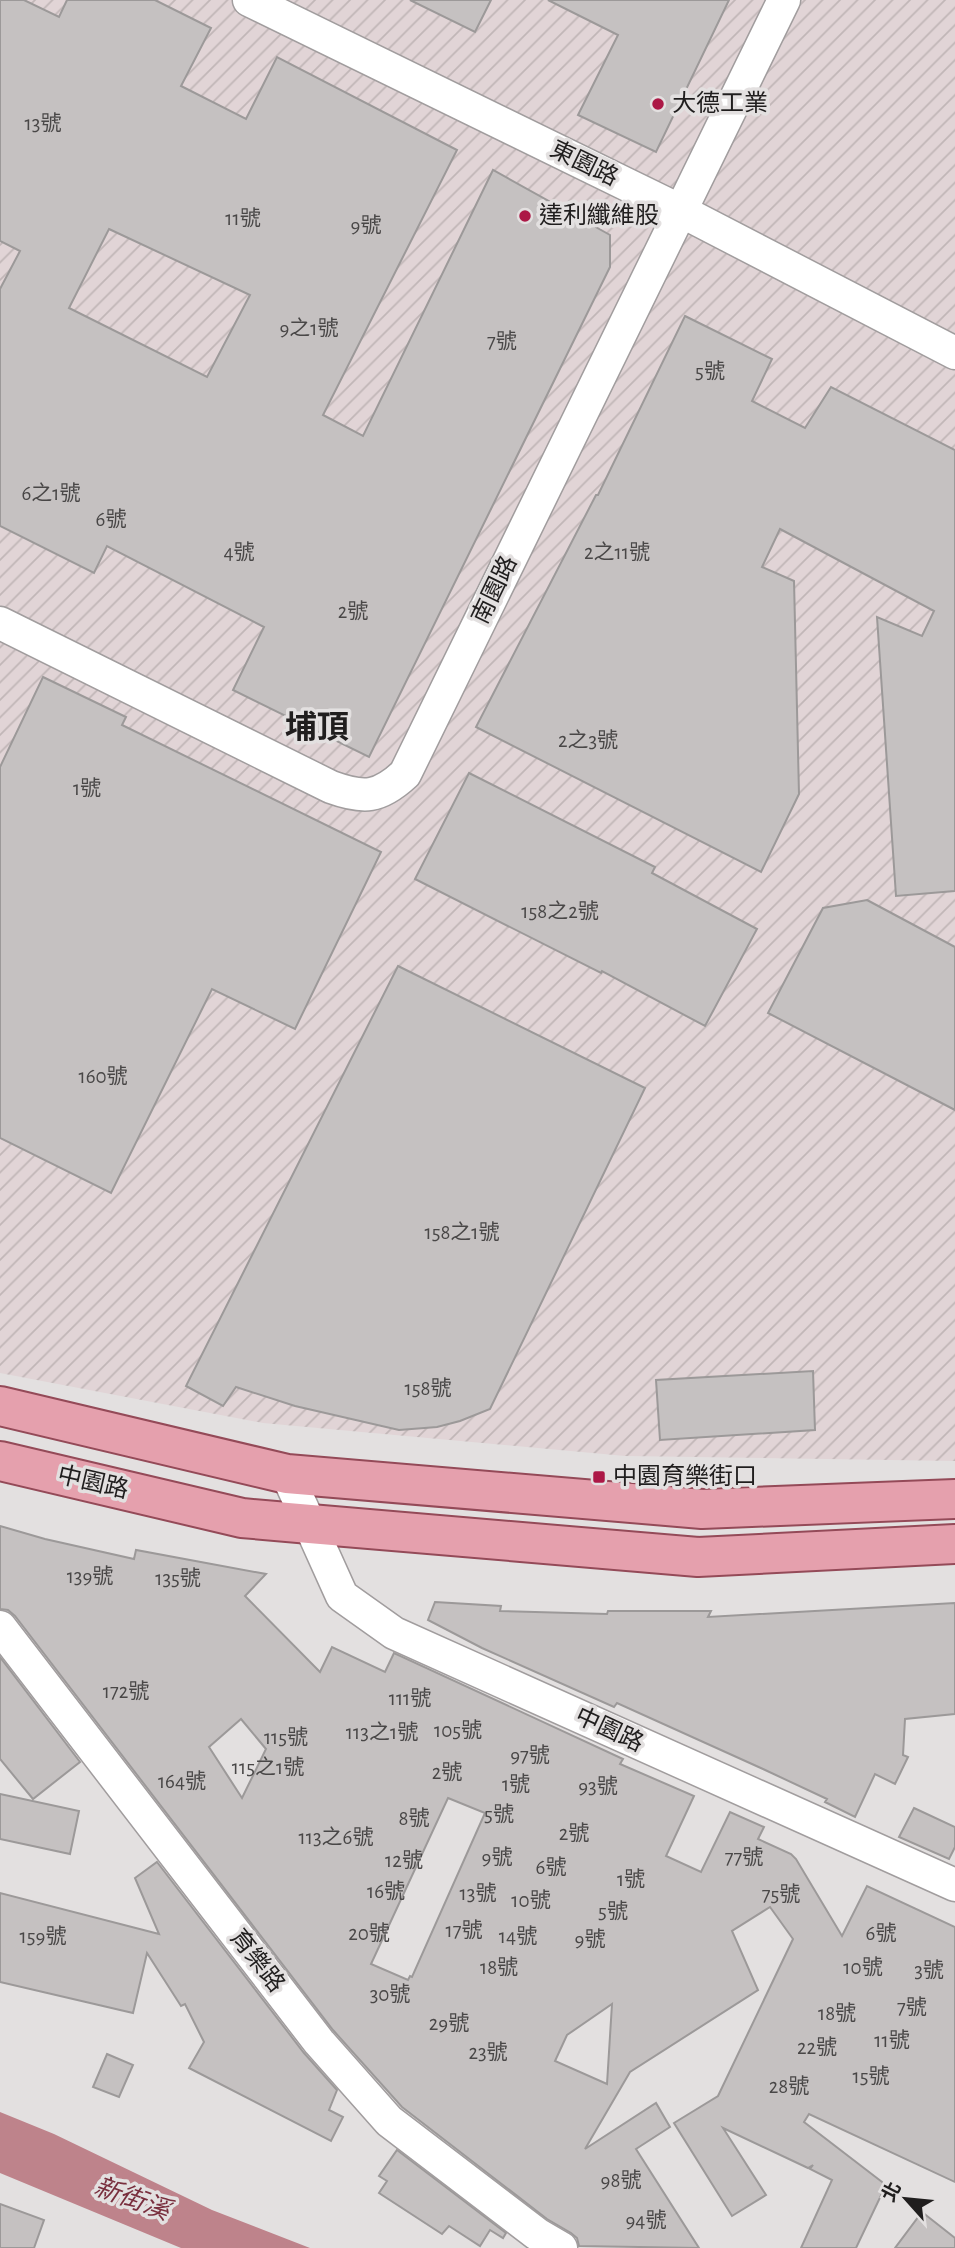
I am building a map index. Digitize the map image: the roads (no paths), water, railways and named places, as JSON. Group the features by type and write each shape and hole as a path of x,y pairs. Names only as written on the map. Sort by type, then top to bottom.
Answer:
{"main road":[{"path":"0,1406 287,1474 702,1509 955,1499"},
{"name":"中園路","path":"0,1461 242,1518 310,1524 698,1557 955,1544"}],"street":[{"name":"東園路","path":"249,0 681,211 955,353"},
{"name":"南園路","path":"0,623 331,787 351,794 373,795 392,786 405,774 784,0"},
{"name":"中園路","path":"287,1474 342,1596 394,1633 955,1885"},
{"name":"育樂路","path":"0,1627 319,2042 389,2121 537,2234 561,2248"}],"water":[{"name":"新街溪","path":"0,2112 54,2134 212,2210 310,2248 181,2248 0,2173"}],"place":[{"name":"大德工業","path":"658,104"},
{"name":"達利纖維股","path":"525,216"},
{"name":"中園育樂街口","path":"599,1477"}],"district":[{"name":"埔頂","path":"317,728"}]}
